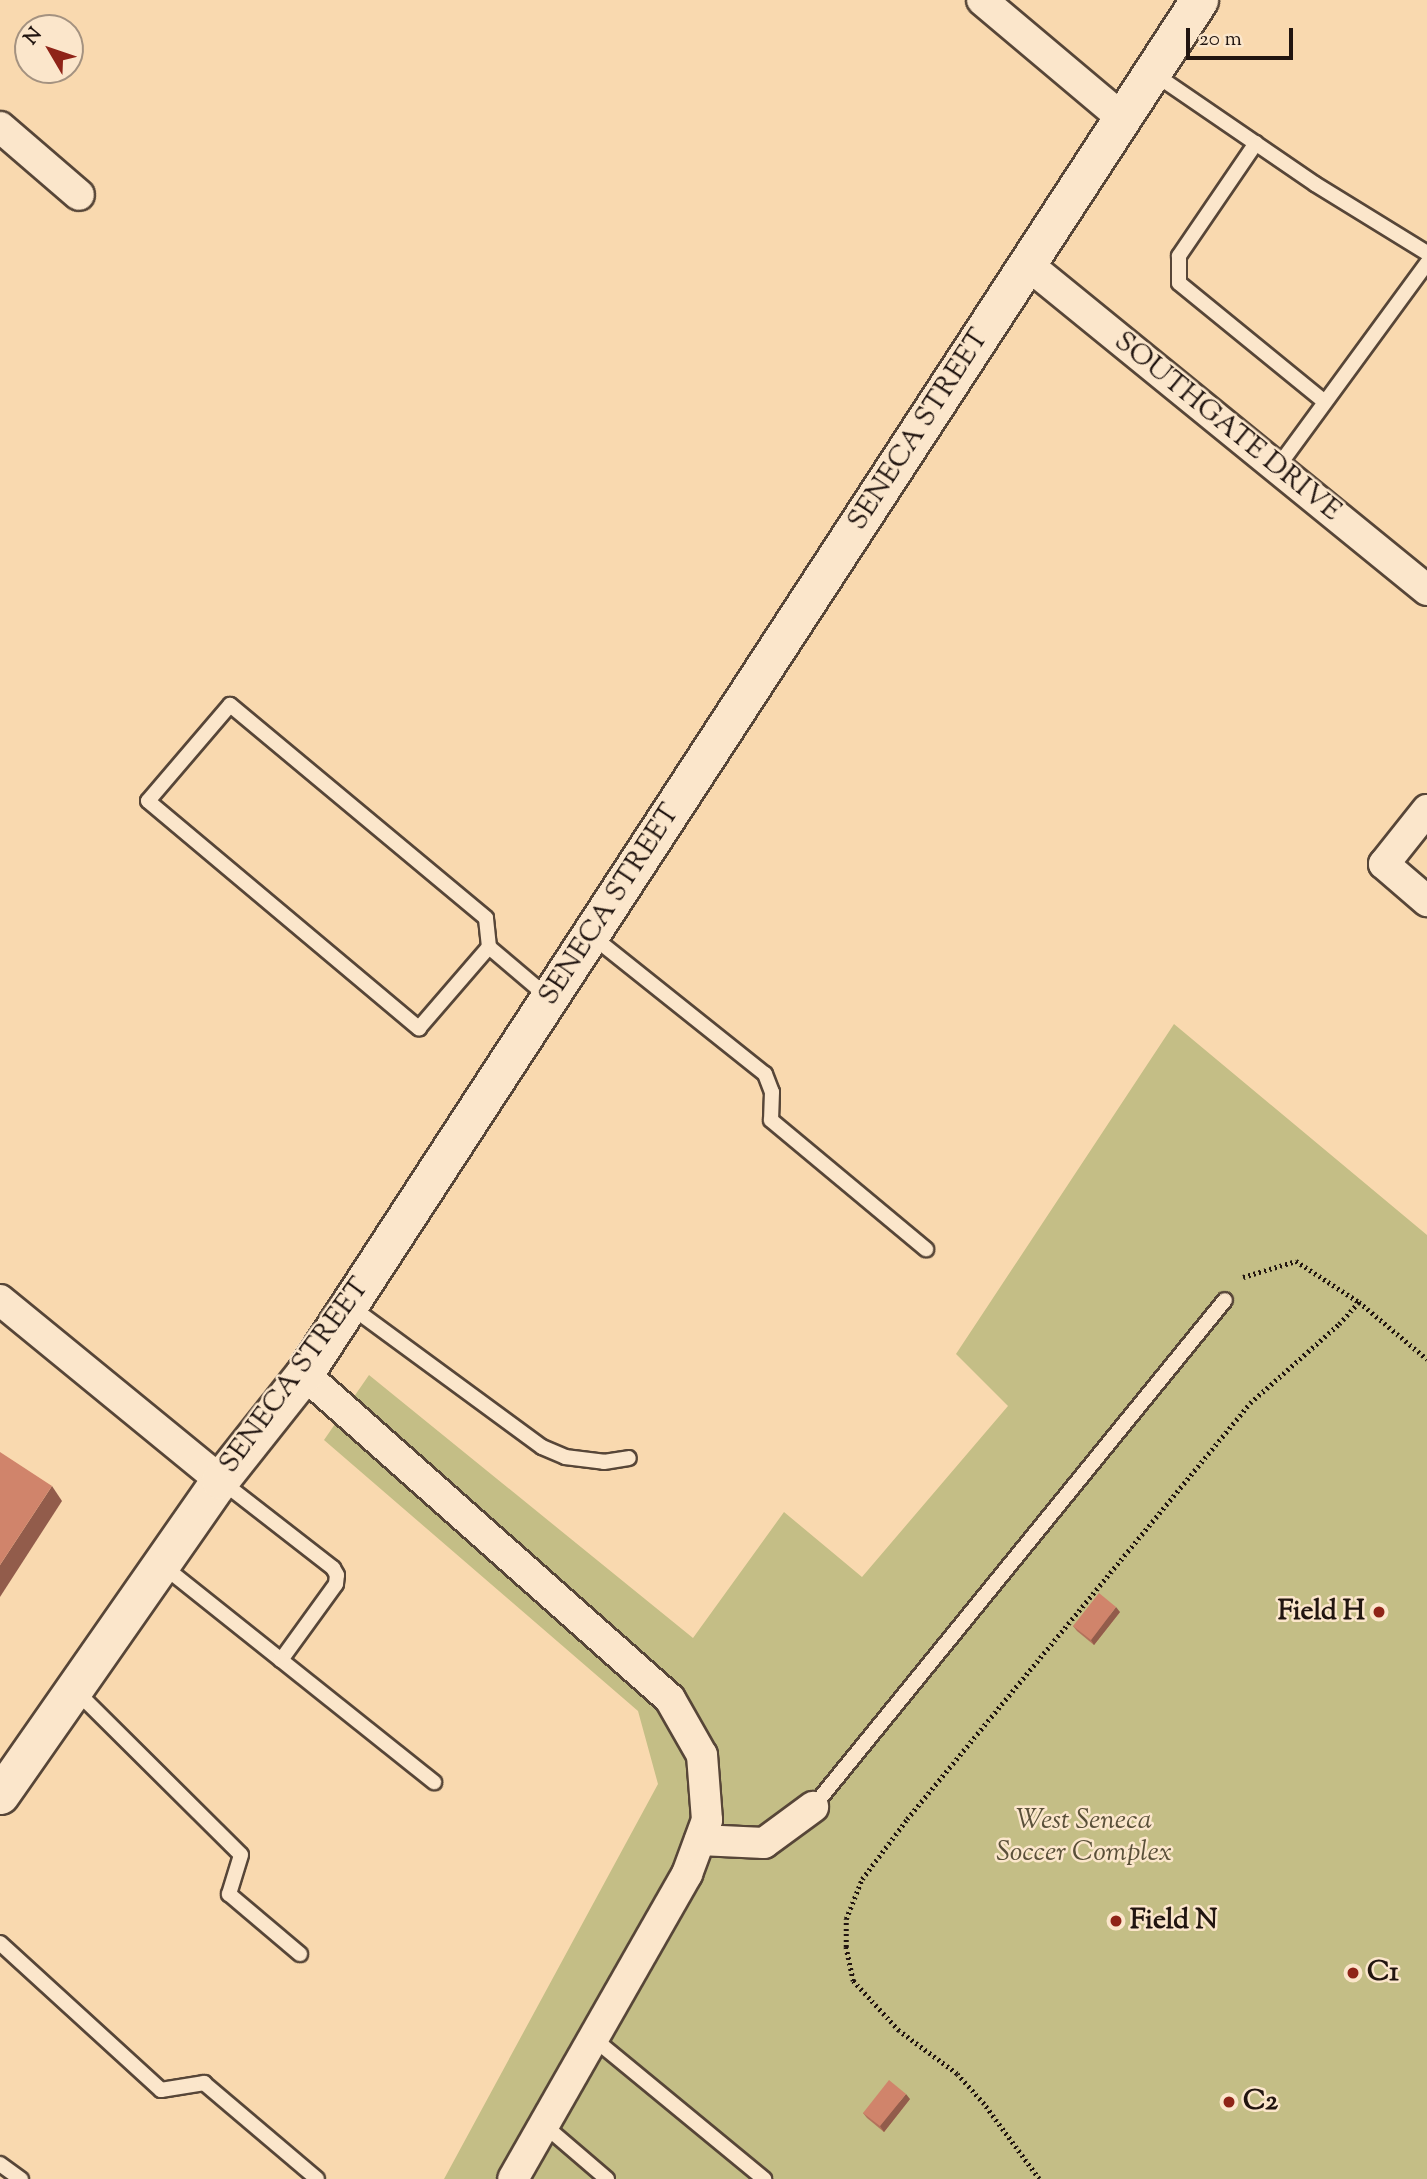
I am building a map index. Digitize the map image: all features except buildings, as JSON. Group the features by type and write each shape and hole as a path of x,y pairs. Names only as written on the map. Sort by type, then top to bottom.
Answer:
{"street":[{"path":"982,0 1122,118"},
{"name":"SENECA STREET","path":"0,1795 220,1480 304,1374 1198,0"},
{"path":"0,127 79,195"},
{"name":"SOUTHGATE DRIVE","path":"1027,264 1427,590"},
{"path":"1427,810 1384,864 1427,901"},
{"path":"0,1300 220,1480"},
{"path":"304,1374 670,1699 702,1755 707,1820 687,1874 513,2179"},
{"path":"699,1840 764,1843 813,1807"}],"lane":[{"path":"1152,72 1256,143 1427,253"},
{"path":"1256,143 1179,256 1179,283 1325,402"},
{"path":"1277,468 1427,263"},
{"path":"489,947 419,1028 148,801 230,705 486,918 489,947 549,998"},
{"path":"590,935 765,1074 772,1092 771,1120 926,1249"},
{"path":"813,1807 1225,1300"},
{"path":"349,1305 542,1447 565,1457 583,1460 604,1462 629,1458"},
{"path":"220,1480 333,1568 337,1575 336,1584 281,1660"},
{"path":"161,1564 434,1782"},
{"path":"73,1688 241,1854 229,1894 300,1954"},
{"path":"0,1943 161,2090 204,2083 317,2179"},
{"path":"593,2038 764,2179"},
{"path":"544,2125 607,2179"},
{"path":"0,2164 21,2179"}],"path":[{"path":"1243,1277 1296,1261 1359,1302 1427,1359"},
{"path":"1039,2179 984,2104 957,2074 899,2031 853,1981 846,1947 846,1919 862,1879 907,1819 1241,1413 1310,1346 1339,1324 1359,1302"}],"green space":[{"name":"West Seneca Soccer Complex","path":"1174,1024 1427,1235 1427,2179 444,2179 658,1784 638,1711 324,1440 369,1375 693,1638 784,1512 862,1577 1008,1406 956,1354"}],"place":[{"name":"Field H","path":"1379,1612"},
{"name":"Field N","path":"1116,1921"},
{"name":"C1","path":"1353,1973"},
{"name":"C2","path":"1229,2102"}]}
